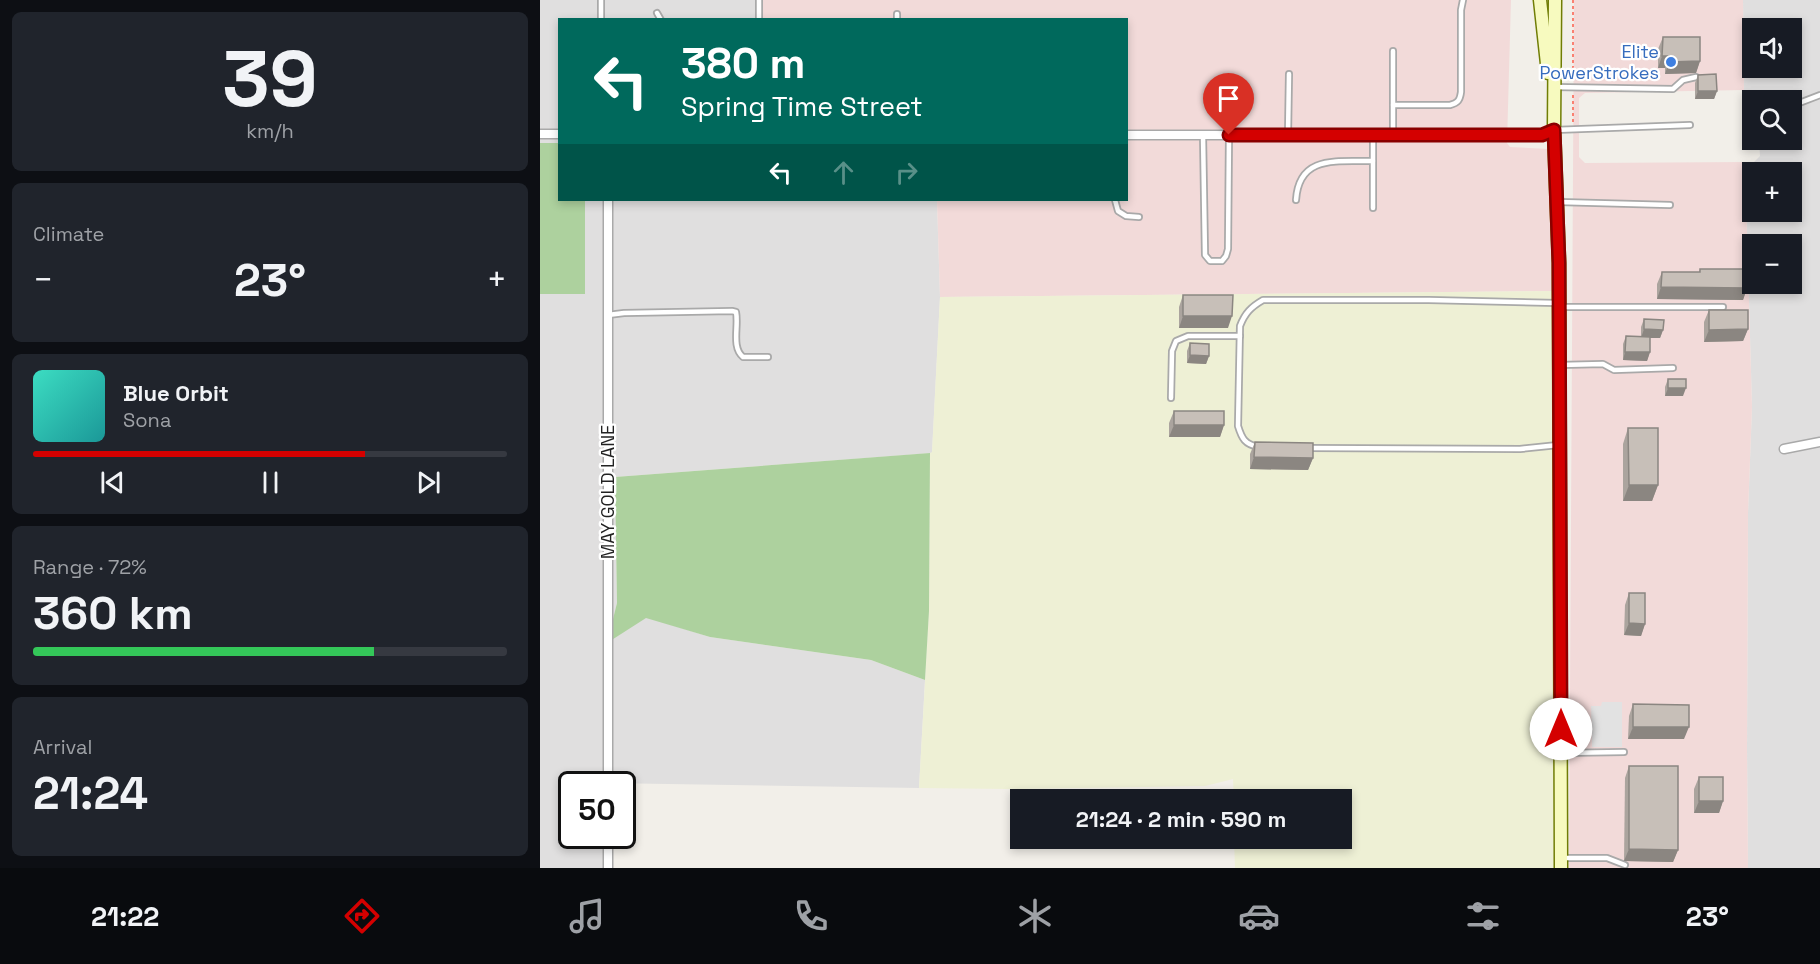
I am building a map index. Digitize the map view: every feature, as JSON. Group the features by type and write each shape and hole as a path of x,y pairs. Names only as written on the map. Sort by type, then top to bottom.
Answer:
{"main road":[{"path":"1540,0 1554,130"},
{"path":"1555,0 1554,130 1560,365 1561,863"}],"street":[{"path":"1128,135 1542,135 1554,130"},
{"path":"540,134 558,134"},
{"name":"MAY GOLD LANE","path":"608,201 608,771"},
{"path":"1784,449 1820,442"},
{"path":"608,849 608,868"}],"lane":[{"path":"601,0 601,18"},
{"path":"759,0 759,18"},
{"path":"1393,105 1450,105 1460,100 1463,0"},
{"path":"657,13 661,18"},
{"path":"1393,51 1393,135"},
{"path":"1288,135 1289,74"},
{"path":"1554,87 1673,89 1683,80 1696,77"},
{"path":"1802,102 1820,95"},
{"path":"1554,130 1690,125"},
{"path":"1203,135 1204,241 1205,255 1210,261 1222,261 1228,249 1229,135"},
{"path":"1373,208 1374,135"},
{"path":"1296,200 1297,188 1302,176 1320,163 1374,161"},
{"path":"1115,201 1118,211 1126,216 1139,217"},
{"path":"1556,202 1670,205"},
{"path":"1261,448 1249,445 1241,439 1238,426 1239,336 1245,314 1263,300 1418,300 1723,307"},
{"path":"608,315 736,312 737,348 740,355 768,357"},
{"path":"1171,398 1172,351 1176,341 1188,336 1239,336"},
{"path":"1560,365 1603,364 1614,370 1673,368"},
{"path":"1307,448 1520,449 1560,445"},
{"path":"1561,753 1624,752"},
{"path":"1561,863 1607,858 1625,865"}],"path":[{"path":"1573,0 1573,130"}],"shaded area":[{"path":"540,0 761,0 761,18 558,18 558,143 540,143"},
{"path":"761,0 1511,0 1507,143 1510,147 1549,149 1553,291 940,297 937,201 1128,201 1128,18 761,18"},
{"path":"1574,0 1743,0 1742,78 1744,78 1744,90 1585,93 1579,98 1579,157 1585,163 1742,162 1742,222 1747,222 1747,234 1742,234 1742,294 1749,294 1752,407 1748,513 1748,868 1569,868"},
{"path":"1743,0 1820,0 1820,868 1748,868 1748,513 1752,407 1749,294 1802,294 1802,234 1747,234 1747,222 1802,222 1802,162 1754,162 1760,156 1760,150 1802,150 1802,90 1744,90 1744,78 1802,78 1802,18 1743,18"},
{"path":"585,201 937,201 940,297 932,453 615,477 617,603 608,642 646,617 710,637 871,660 925,680 919,788 636,784 636,771 558,771 558,849 605,849 605,868 540,868 540,294 585,294"},
{"path":"1602,702 1622,702 1622,747 1592,747 1591,706 1601,706"}],"green space":[{"path":"540,143 558,143 558,201 585,201 585,294 540,294"},
{"path":"1553,291 1554,868 1235,868 1234,849 1352,849 1352,789 1234,789 1233,779 1205,786 919,788 929,611 930,453 932,452 940,297"},
{"path":"930,453 929,611 925,680 871,660 710,637 646,618 607,643 617,603 615,477"}],"building":[{"path":"1663,37 1700,37 1700,61 1669,62 1669,56 1662,56"},
{"path":"1716,74 1717,91 1698,91 1698,75"},
{"path":"1700,269 1742,269 1742,288 1661,287 1662,272 1700,272"},
{"path":"1183,295 1233,295 1232,316 1183,316"},
{"path":"1709,310 1748,310 1748,329 1709,330"},
{"path":"1644,319 1664,320 1663,330 1644,329"},
{"path":"1626,336 1650,337 1650,352 1625,352"},
{"path":"1190,343 1209,344 1209,356 1190,355"},
{"path":"1668,379 1686,379 1686,388 1668,388"},
{"path":"1174,411 1224,411 1224,425 1174,425"},
{"path":"1628,428 1658,428 1658,485 1629,485"},
{"path":"1255,442 1313,443 1313,458 1254,457"},
{"path":"1629,593 1645,593 1645,624 1629,623"},
{"path":"1633,704 1689,705 1689,727 1633,727"},
{"path":"1629,766 1678,766 1678,850 1629,849"},
{"path":"1699,777 1723,777 1723,801 1699,801"}],"place":[{"name":"Elite PowerStrokes","path":"1671,62"}],"route":[{"path":"1229,135 1542,135 1554,130 1559,263 1561,729"}]}
